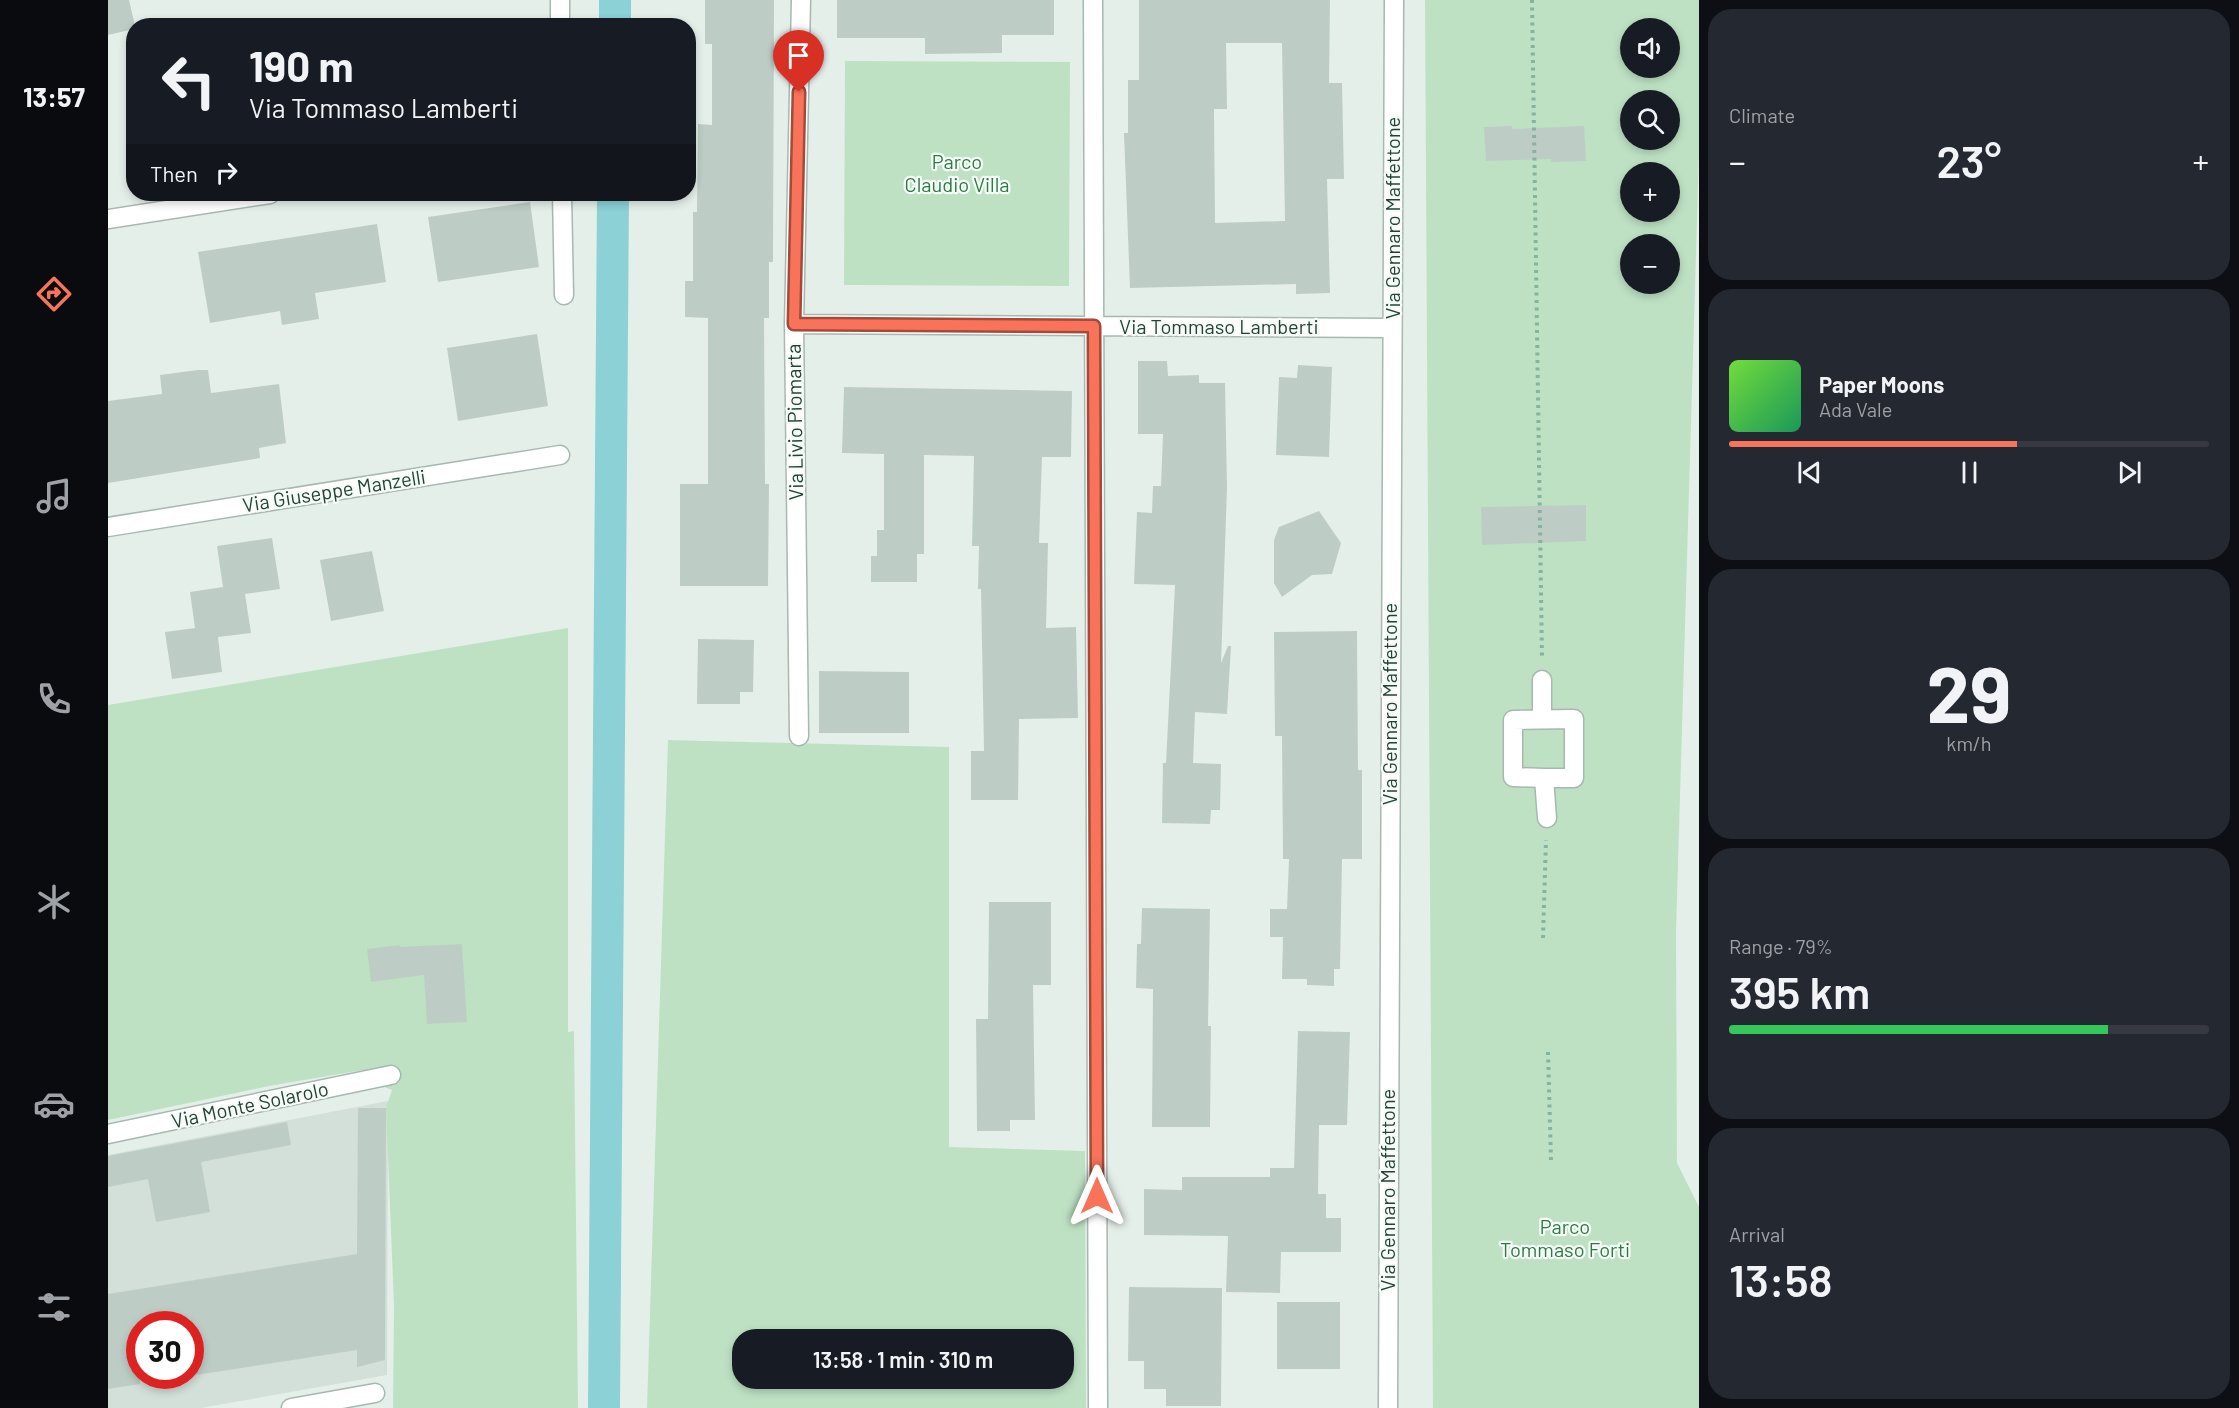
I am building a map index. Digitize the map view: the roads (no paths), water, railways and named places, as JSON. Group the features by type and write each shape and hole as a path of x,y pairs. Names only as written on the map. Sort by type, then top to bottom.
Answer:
{"street":[{"path":"560,0 560,18"},
{"name":"Via Livio Piomarta","path":"799,736 794,324 801,0"},
{"path":"1093,0 1098,1408"},
{"name":"Via Gennaro Maffettone","path":"1388,1408 1394,0"},
{"path":"108,219 225,201"},
{"path":"562,201 564,295"},
{"name":"Via Tommaso Lamberti","path":"794,324 1392,328"},
{"name":"Via Giuseppe Manzelli","path":"108,527 560,455"},
{"path":"1542,680 1542,719"},
{"path":"1574,719 1574,778 1544,778 1513,777 1513,720 1574,719"},
{"path":"1544,778 1547,818"},
{"name":"Via Monte Solarolo","path":"108,1134 391,1076"},
{"path":"291,1408 375,1393"}],"waterway":[{"path":"615,0 615,18"},
{"path":"604,1408 613,201"}],"park label":[{"name":"Parco Claudio Villa","path":"957,174"},
{"name":"Parco Tommaso Forti","path":"1565,1238"}]}
